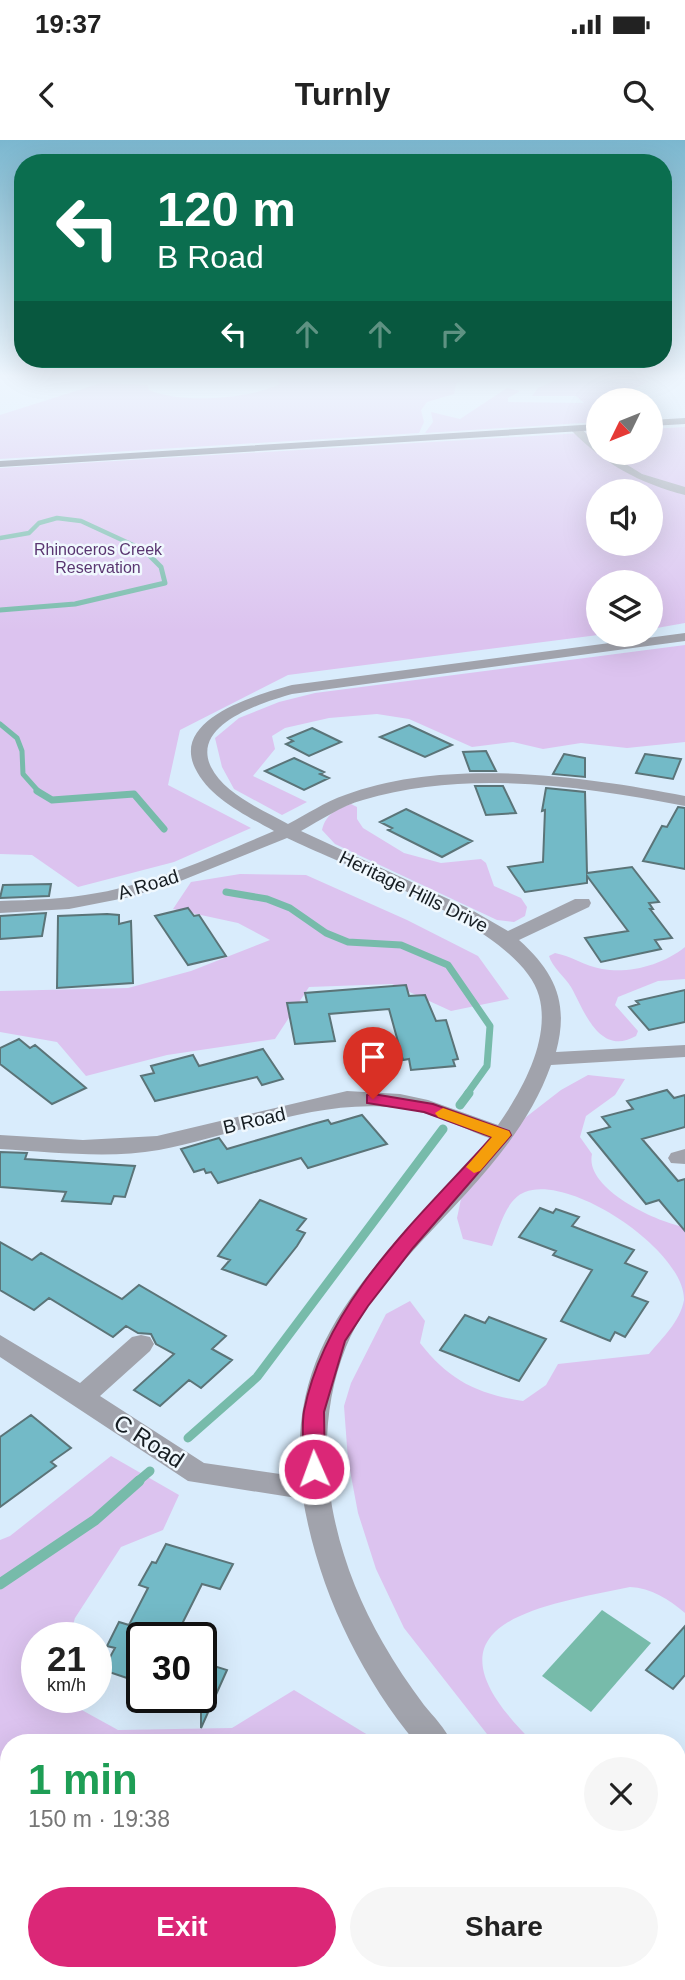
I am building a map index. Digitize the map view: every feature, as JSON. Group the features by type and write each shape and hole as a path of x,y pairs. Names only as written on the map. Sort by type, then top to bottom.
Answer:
{"main road":[{"path":"0,464 66,460"}],"street":[{"path":"621,466 638,476 685,491"},
{"path":"629,466 638,476"},
{"name":"Heritage Hills Drive","path":"429,1734 386,1676 354,1616 332,1565 316,1490 314,1412 336,1340 361,1301 407,1243 503,1135 545,1059 553,1015 549,994 539,975 507,939 468,915 289,831 229,796 202,767 199,753 203,739 213,725 246,703 319,686 685,637"},
{"name":"A Road","path":"0,907 69,903 113,895 195,869 289,831 358,796 411,785 464,787 533,779 615,782 685,801"},
{"path":"369,794 376,812"},
{"path":"507,939 582,903"},
{"path":"545,1059 682,1054"},
{"name":"B Road","path":"0,1142 83,1147 157,1143 347,1098 400,1101 428,1107 503,1135"},
{"name":"C Road","path":"0,1344 198,1473 316,1490"},
{"path":"81,1397 141,1344"}],"green space":[{"name":"Rhinoceros Creek Reservation","path":"135,460 586,460 586,466 663,466 663,460 685,460 685,623 663,627 663,570 586,570 586,637 288,675 180,730 168,785 251,828 174,862 78,887 32,855 0,854 0,468"},
{"path":"685,645 685,742 627,748 581,743 543,749 513,742 472,747 409,719 377,714 329,718 285,728 272,736 275,749 253,776 307,802 282,815 234,789 222,767 215,738 239,718 279,702 315,693"},
{"path":"351,804 357,807 357,819 363,828 404,853 441,863 481,859 486,863 494,886 521,898 527,907 525,916 514,922 497,920 335,844 322,830 324,824 332,813"},
{"path":"240,874 306,875 407,920 478,956 509,999 451,1011 392,984 309,987 275,1039 167,1055 86,1076 57,1042 0,1032 0,991 128,988 191,971 270,940 238,923 173,909 191,882"},
{"path":"685,947 685,979 658,981 618,997 615,1005 638,1031 636,1036 623,1041 603,1036 594,1028 571,987 549,956 555,953 596,968 623,970 645,967 667,959"},
{"path":"588,1075 625,1079 615,1095 586,1116 580,1137 592,1154 593,1167 599,1180 611,1191 625,1202 658,1219 685,1227 685,1613 659,1595 630,1587 555,1604 523,1615 498,1629 484,1648 484,1672 499,1704 526,1734 487,1734 404,1628 376,1569 358,1513 348,1460 344,1406 351,1383 386,1314 410,1301 425,1321 420,1343 442,1367 478,1389 523,1401 546,1385 558,1364 649,1354 670,1329 684,1300 679,1281 666,1260 646,1240 596,1205 569,1194 545,1189 525,1192 508,1208 492,1246 463,1239 457,1218 461,1199 503,1135 561,1090"},
{"path":"111,1456 179,1495 163,1530 121,1547 74,1622 21,1622 21,1713 87,1713 118,1730 232,1728 294,1690 366,1734 0,1734 0,1540 10,1536"}],"shaded area":[{"path":"602,1610 651,1643 591,1712 542,1676"}],"building":[{"path":"409,725 452,745 425,757 380,737"},
{"path":"312,728 341,742 309,756 286,744 293,741 288,738"},
{"path":"486,751 496,771 470,771 463,752"},
{"path":"564,754 585,758 585,777 553,774"},
{"path":"645,754 681,759 673,779 636,773"},
{"path":"294,758 324,772 320,774 329,778 304,790 265,771"},
{"path":"475,786 503,786 516,813 486,815"},
{"path":"546,788 585,792 587,873 632,867 659,902 649,903 653,909 650,909 672,938 655,940 661,949 601,962 585,938 628,931 587,876 587,883 525,892 508,867 543,862 545,810 542,811"},
{"path":"678,807 685,808 685,869 643,861 662,826 667,827"},
{"path":"406,809 472,841 442,857 388,830 392,828 380,822"},
{"path":"51,884 49,896 0,898 3,885"},
{"path":"188,908 194,916 199,915 226,956 188,965 155,916"},
{"path":"46,913 42,936 0,939 0,916"},
{"path":"119,915 119,924 131,921 133,983 57,988 58,916"},
{"path":"406,985 409,996 425,995 436,1021 446,1020 458,1059 453,1060 455,1066 411,1070 409,1059 403,1060 389,1009 329,1014 335,1041 295,1044 287,1003 307,1002 305,993"},
{"path":"685,990 685,1022 649,1030 629,1007 639,1004 636,1001"},
{"path":"19,1039 30,1048 35,1045 86,1088 52,1104 0,1064 0,1048"},
{"path":"263,1049 283,1079 262,1085 257,1077 155,1101 141,1076 154,1073 151,1066 193,1055 199,1066"},
{"path":"667,1090 674,1098 685,1095 685,1127 642,1139 678,1181 685,1179 685,1231 659,1200 646,1204 588,1133 610,1127 602,1117 633,1109 627,1101"},
{"path":"362,1115 387,1144 308,1168 301,1158 218,1183 211,1172 206,1173 204,1169 194,1172 181,1149 219,1138 227,1149 328,1120 331,1124"},
{"path":"0,1152 27,1153 25,1159 135,1166 125,1197 114,1196 111,1204 62,1201 66,1192 0,1187"},
{"path":"260,1200 306,1219 297,1230 305,1233 266,1285 222,1269 230,1260 218,1256"},
{"path":"540,1208 553,1213 556,1209 579,1217 572,1226 634,1250 625,1263 647,1272 632,1296 648,1302 625,1337 615,1332 610,1341 561,1321 592,1270 553,1255 556,1251 519,1237"},
{"path":"0,1242 32,1260 41,1253 122,1299 139,1285 226,1336 212,1349 232,1360 201,1388 189,1380 160,1406 134,1390 174,1354 156,1344 151,1334 138,1333 126,1326 113,1337 49,1298 34,1310 0,1290"},
{"path":"465,1315 485,1323 489,1317 546,1339 519,1381 440,1350"},
{"path":"31,1415 71,1448 51,1462 56,1466 0,1507 0,1437"},
{"path":"166,1544 233,1564 220,1589 202,1584 183,1622 131,1622 148,1588 139,1585 152,1562 156,1563"},
{"path":"119,1622 126,1624 126,1678 112,1673 112,1654 115,1648 112,1647 112,1636"},
{"path":"685,1626 685,1675 673,1689 646,1670"},
{"path":"217,1667 227,1670 217,1692"},
{"path":"201,1713 208,1713 201,1728"}],"waterway":[{"path":"0,538 29,533 39,523 57,518 81,521 146,551 152,557"},
{"path":"0,610 75,604 165,583 161,567 150,556"},
{"path":"0,724 17,738 22,751 23,774 39,792"},
{"path":"37,791 52,800 134,794 164,829"},
{"path":"226,892 267,899 290,908 326,933 348,942 401,945 448,965 490,1026 487,1066 467,1094"},
{"path":"460,1105 469,1093"},
{"path":"188,1438 257,1377 443,1129"},
{"path":"137,1482 150,1471"},
{"path":"0,1584 95,1520 139,1481"}],"slow traffic":[{"path":"443,1113 503,1135 474,1167"}],"route":[{"path":"314,1469 314,1412 322,1377 336,1340 361,1301 407,1243 503,1135 428,1107 373,1099"}]}
